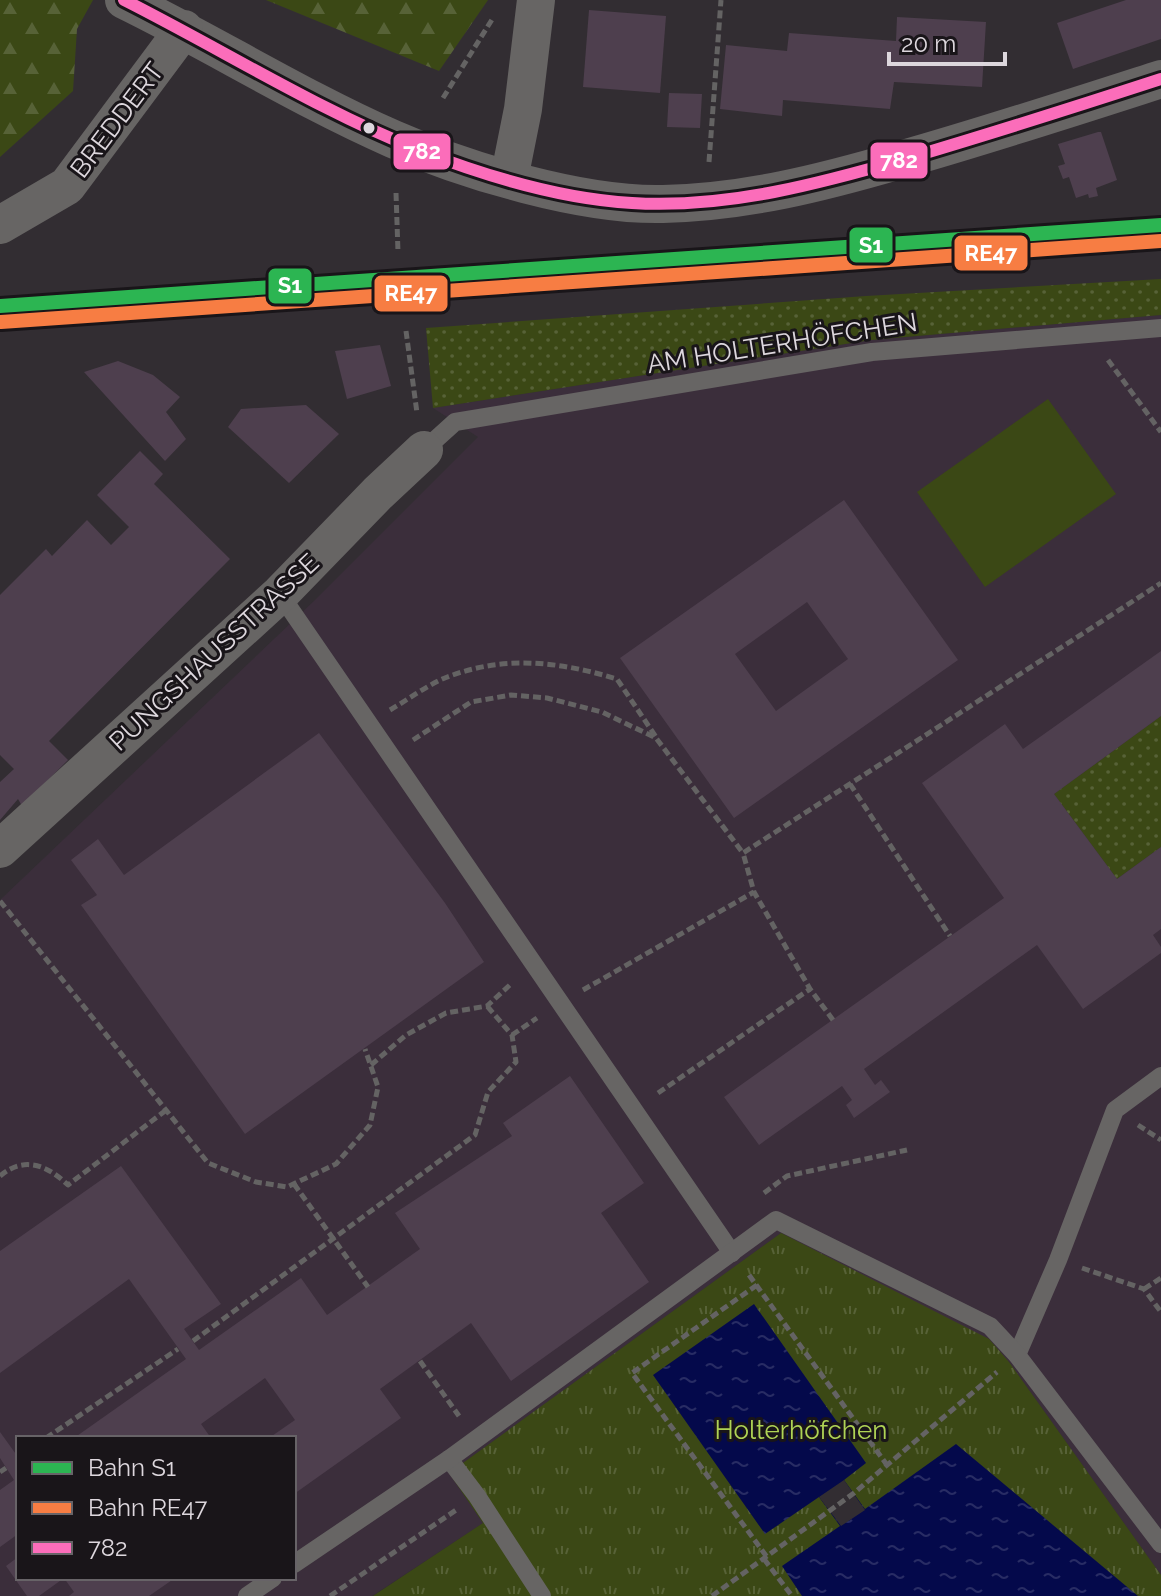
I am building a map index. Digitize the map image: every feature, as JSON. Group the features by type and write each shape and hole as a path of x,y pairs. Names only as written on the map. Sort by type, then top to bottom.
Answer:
{"street":[{"path":"124,0 394,139 509,179 594,198 660,204 706,202 798,189 987,136 1161,79"},
{"path":"509,179 523,109 536,0"},
{"name":"BREDDERT","path":"0,225 67,186 184,29"},
{"name":"PUNGSHAUSSTRASSE","path":"0,849 280,594 424,450"}],"lane":[{"name":"AM HOLTERHÖFCHEN","path":"424,450 455,422 872,352 1161,328"},
{"path":"280,594 732,1253"},
{"path":"1017,1355 1058,1260 1115,1110 1161,1076"},
{"path":"296,1563 449,1459 776,1220 990,1326 1017,1355 1161,1544"},
{"path":"449,1459 542,1596"},
{"path":"247,1596 270,1580"}],"path":[{"path":"708,168 721,0"},
{"path":"443,98 497,12"},
{"path":"396,193 398,252"},
{"path":"406,331 410,376"},
{"path":"1087,334 1161,432"},
{"path":"743,853 1161,583"},
{"path":"369,722 450,676 517,661 579,668 617,679 656,738 743,853 754,892 810,989 833,1020"},
{"path":"394,759 410,742 471,702 511,695 547,698 602,712 656,738"},
{"path":"850,784 950,936"},
{"path":"561,1002 754,892"},
{"path":"0,901 208,1163 256,1182 287,1187 336,1164 370,1125 378,1087 365,1049"},
{"path":"634,1110 810,989"},
{"path":"193,1341 475,1135 488,1092 516,1062 512,1035 487,1006 446,1013 406,1035 371,1065"},
{"path":"512,1035 539,1017"},
{"path":"0,1176 35,1163 53,1170 68,1185 165,1111"},
{"path":"763,1193 787,1176 907,1150"},
{"path":"294,1184 368,1287"},
{"path":"732,1253 887,1465"},
{"path":"1058,1260 1144,1289 1161,1312"},
{"path":"1144,1289 1161,1278"},
{"path":"757,1285 632,1373 792,1596"},
{"path":"49,1436 178,1349"},
{"path":"712,1596 854,1493 1017,1355"},
{"path":"420,1361 475,1440"},
{"path":"330,1596 477,1496"}],"shaded area":[{"path":"1161,315 1161,1575 1009,1362 781,1233 449,1473 483,1523 372,1596 0,1596 0,900 315,600 478,437 433,408 871,340"}],"green space":[{"path":"0,0 93,0 77,29 73,91 0,157"},
{"path":"266,0 488,0 439,71"},
{"path":"1161,279 1161,315 871,340 433,408 426,328 866,296"},
{"path":"1048,399 1116,494 985,587 917,492"},
{"path":"1161,716 1161,847 1117,879 1054,794"},
{"name":"Holterhöfchen","path":"781,1233 989,1339 1009,1362 1161,1575 1161,1596 373,1596 483,1523 449,1473"}],"water":[{"path":"754,1304 866,1463 844,1480 865,1509 956,1444 1138,1596 802,1596 782,1566 840,1526 819,1497 765,1534 653,1375"}],"pier":[{"path":"844,1480 865,1510 841,1526 819,1497"}],"building":[{"path":"1126,0 1161,0 1161,39 1073,69 1057,23"},
{"path":"589,10 666,16 660,93 583,87"},
{"path":"897,17 986,22 982,87 894,82 890,109 783,100 782,116 720,109 726,45 787,51 789,33 896,41"},
{"path":"669,93 702,94 700,128 667,127"},
{"path":"1101,132 1117,180 1096,188 1098,196 1089,198 1088,194 1076,198 1069,177 1063,179 1058,166 1065,164 1058,144"},
{"path":"380,345 391,386 347,399 335,351"},
{"path":"118,361 153,375 180,397 166,412 186,439 165,461 84,372"},
{"path":"306,405 339,434 289,483 228,427 241,409"},
{"path":"140,451 163,474 154,484 230,559 49,741 68,760 22,806 18,799 0,820 0,782 14,769 0,755 0,595 46,549 52,556 87,520 111,545 129,527 97,495"},
{"path":"844,500 958,660 734,818 620,658","holes":["807,602 848,659 776,711 735,654"]},
{"path":"1161,651 1161,716 1054,794 1117,879 1161,847 1161,929 1153,935 1161,947 1161,953 1083,1009 1037,945 864,1069 875,1085 881,1080 890,1092 854,1118 846,1105 852,1100 842,1086 759,1145 724,1097 1004,898 922,783 1005,724 1023,749"},
{"path":"319,733 445,903 484,962 245,1134 81,905 97,895 71,860 98,839 124,875"},
{"path":"570,1076 644,1183 601,1213 649,1282 511,1381 471,1323 380,1389 401,1418 296,1493 296,1436 272,1436 295,1420 265,1378 201,1424 210,1436 77,1436 186,1359 129,1279 0,1373 0,1251 121,1166 221,1304 184,1329 199,1350 301,1278 327,1315 420,1249 395,1213 512,1136 503,1123"},
{"path":"0,1432 16,1454 16,1535 0,1547 0,1490 14,1480 0,1458"},
{"path":"16,1558 16,1580 61,1580 39,1596 27,1596 6,1566"},
{"path":"65,1580 172,1580 149,1596 69,1596 74,1592"}],"rail line":[{"name":"S1","path":"0,306 1161,225"},
{"name":"RE47","path":"1,322 1161,241"}],"transit line":[{"name":"782","path":"124,0 308,98 421,151 525,185 605,201 703,202 809,185 912,157 1161,79"}]}
